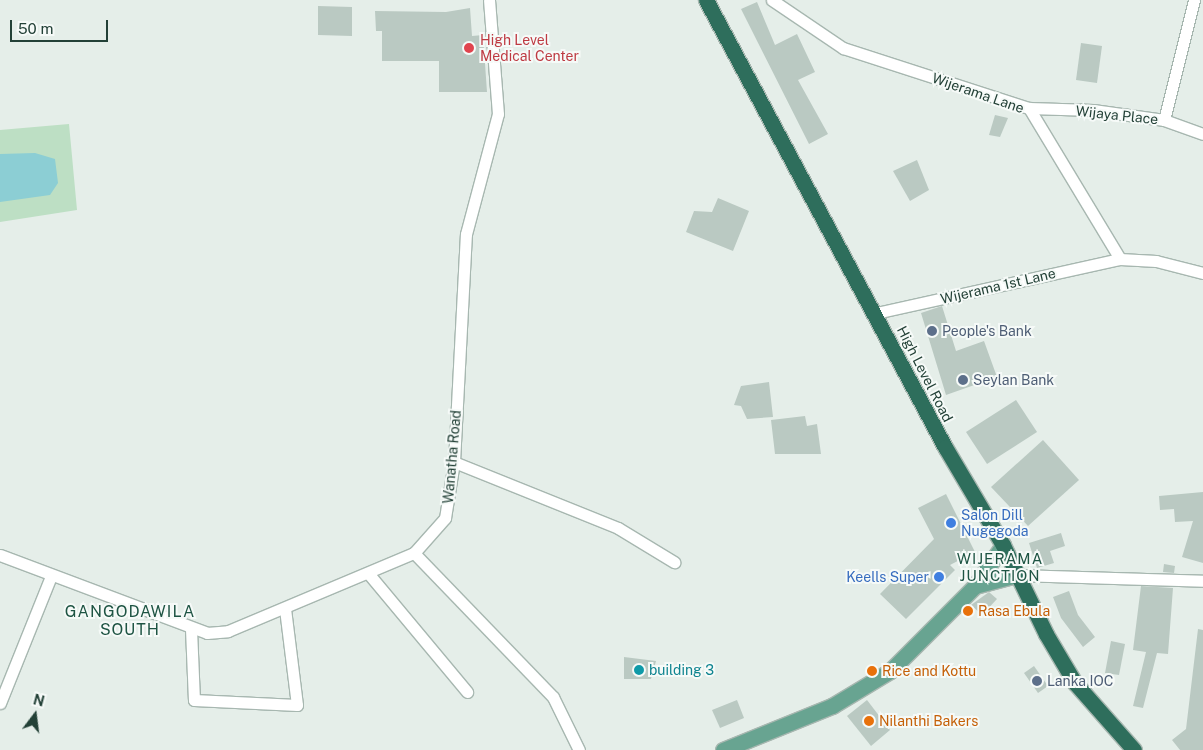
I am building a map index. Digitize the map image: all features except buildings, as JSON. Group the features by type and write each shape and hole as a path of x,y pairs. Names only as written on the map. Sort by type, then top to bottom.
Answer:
{"highway":[{"name":"High Level Road","path":"706,0 876,313 945,447 1003,545 1075,683 1134,750"}],"main road":[{"path":"723,750 832,706 890,671 975,586 1003,545"},
{"path":"975,586 1017,574"}],"street":[{"name":"Wanatha Road","path":"0,555 191,629 228,632 414,553 446,518 454,462 466,234 498,114 489,0"},
{"name":"Wijerama Lane","path":"772,0 843,48 1029,108 1120,259"},
{"path":"1164,120 1194,0"},
{"name":"Wijaya Place","path":"1029,108 1094,110 1164,120 1203,134"},
{"name":"Wijerama 1st Lane","path":"876,313 1120,259 1156,261 1203,273"},
{"path":"454,462 618,528 674,562"},
{"path":"414,553 552,697 579,750"},
{"path":"368,573 467,692"},
{"path":"1017,574 1203,581"},
{"path":"0,703 51,576"},
{"path":"191,629 194,700 297,706 285,608"}],"green space":[{"path":"69,124 77,210 0,222 0,130"}],"water":[{"path":"35,153 55,159 58,183 50,195 0,202 0,154"}],"place":[{"name":"High Level Medical Center","path":"469,48"},
{"name":"People's Bank","path":"932,331"},
{"name":"Seylan Bank","path":"963,380"},
{"name":"Salon Dill Nugegoda","path":"951,523"},
{"name":"Keells Super","path":"939,577"},
{"name":"Rasa Ebula","path":"968,611"},
{"name":"building 3","path":"639,670"},
{"name":"Rice and Kottu","path":"872,671"},
{"name":"Lanka IOC","path":"1037,681"},
{"name":"Nilanthi Bakers","path":"869,721"}],"district":[{"name":"WIJERAMA JUNCTION","path":"1000,566"},
{"name":"GANGODAWILA SOUTH","path":"130,621"}]}
